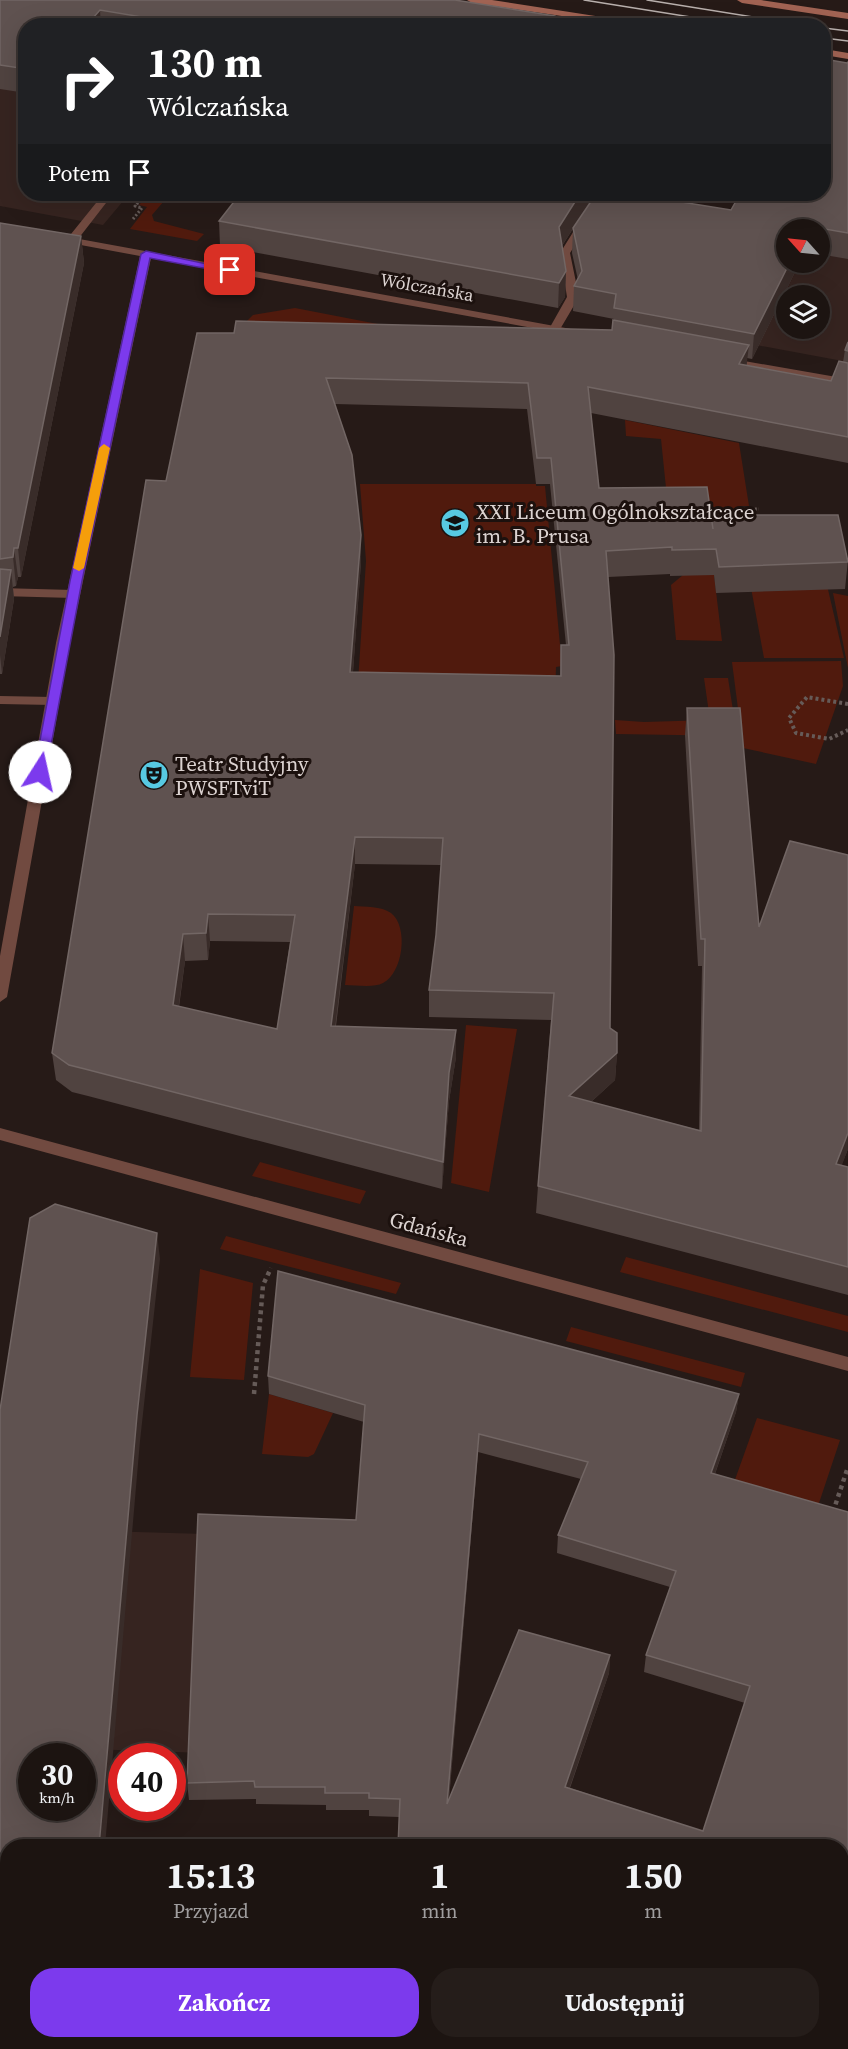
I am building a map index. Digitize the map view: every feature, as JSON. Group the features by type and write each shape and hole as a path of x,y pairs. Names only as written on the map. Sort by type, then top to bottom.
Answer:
{"main road":[{"path":"472,0 599,18"},
{"path":"742,0 848,16"},
{"path":"831,53 848,56"}],"street":[{"path":"71,241 100,201"},
{"path":"555,329 573,297 565,253 598,201"},
{"name":"Wólczańska","path":"47,236 578,333"},
{"path":"0,997 73,594 146,254"},
{"path":"716,359 848,383"},
{"path":"0,592 73,594"},
{"path":"0,700 53,701"},
{"name":"Gdańska","path":"0,1134 848,1364"}],"path":[{"path":"748,526 745,509 759,509"},
{"path":"848,704 807,697 789,718 796,733 829,739 848,730"},
{"path":"254,1394 263,1285 271,1268"},
{"path":"832,1516 848,1467"}],"shaded area":[{"path":"0,0 18,18 18,201 123,201 103,225 0,206"},
{"path":"848,85 848,362 718,338 776,221 776,273 830,273 830,219 777,219 786,201 831,201 831,162"},
{"path":"143,201 164,201 152,215 154,221 204,234 197,241 130,229 147,207 139,205"},
{"path":"295,308 481,344 240,328 253,315"},
{"path":"625,420 739,443 749,506 740,506 744,541 666,488 661,439 626,436"},
{"path":"360,484 536,484 536,486 545,486 562,666 556,667 555,700 357,697 366,561"},
{"path":"751,515 812,521 844,658 764,658 749,577 755,577"},
{"path":"683,575 714,575 722,641 676,640 671,585"},
{"path":"833,593 848,596 848,668"},
{"path":"841,661 843,686 816,764 743,748 732,662"},
{"path":"704,678 728,678 737,736 616,734 615,720 644,722 710,720"},
{"path":"354,906 383,909 391,913 400,928 402,939 399,960 390,978 379,985 345,985"},
{"path":"466,1025 517,1029 489,1192 451,1183"},
{"path":"260,1162 366,1191 360,1204 252,1176"},
{"path":"226,1236 401,1283 396,1294 220,1249"},
{"path":"626,1257 848,1316 848,1332 620,1272"},
{"path":"200,1269 253,1283 244,1380 190,1377"},
{"path":"571,1327 745,1373 741,1387 566,1341"},
{"path":"269,1394 333,1413 314,1454 308,1457 262,1454"},
{"path":"757,1418 840,1440 816,1512 732,1488"},
{"path":"0,1528 416,1540 260,1755 186,1752 186,1743 108,1743 108,1750 96,1749 96,1743 18,1743 18,1747 0,1746"}],"building":[{"path":"0,0 455,0 558,18 148,18 100,10 93,18 18,18 18,68 0,65"},
{"path":"831,60 848,62 848,233 830,230 830,219 776,219 776,273 784,273 778,285 776,285 776,290 754,334 614,308 616,294 574,286 582,271 573,228 591,201 675,201 731,210 736,201 831,201"},
{"path":"235,201 576,201 559,227 566,271 559,283 219,221"},
{"path":"0,223 81,236 18,548 14,548 13,557 0,559"},
{"path":"613,320 749,345 739,364 831,381 839,361 848,363 848,437 588,387 599,488 707,487 711,515 838,515 848,562 719,567 716,549 672,550 672,547 606,551 614,655 610,1028 617,1033 617,1053 569,1096 701,1131 705,939 701,939 687,708 740,708 759,927 790,841 848,855 848,1133 836,1164 848,1167 848,1267 538,1186 554,993 429,990 436,935 443,838 355,837 331,1026 456,1030 449,1073 443,1162 69,1065 52,1053 146,480 166,481 197,333 234,333 236,321 612,330","holes":["326,378 528,383 537,458 551,458 569,645 561,645 561,676 350,672 361,535 352,455","208,914 295,915 277,1029 173,1005 183,934 206,933"]},
{"path":"0,569 11,570 0,637"},
{"path":"55,1204 157,1233 137,1415 100,1839 0,1839 0,1410 30,1218"},
{"path":"278,1271 739,1394 711,1473 848,1512 848,1839 398,1839 400,1799 369,1798 369,1793 325,1793 325,1787 255,1787 254,1781 187,1783 198,1514 356,1520 365,1405 268,1376","holes":["479,1434 588,1462 558,1535 676,1571 646,1655 750,1686 703,1831 565,1787 610,1655 519,1630 447,1804"]}],"tram line":[{"path":"584,0 697,18"},
{"path":"647,0 760,18"},
{"path":"831,29 848,31"},
{"path":"831,39 848,41"}],"slow traffic":[{"path":"79,568 104,448"}],"place":[{"name":"XXI Liceum Ogólnokształcące im. B. Prusa","path":"455,523"},
{"name":"Teatr Studyjny PWSFTviT","path":"154,775"}],"route":[{"path":"40,772 63,643 146,254 230,270"}]}
